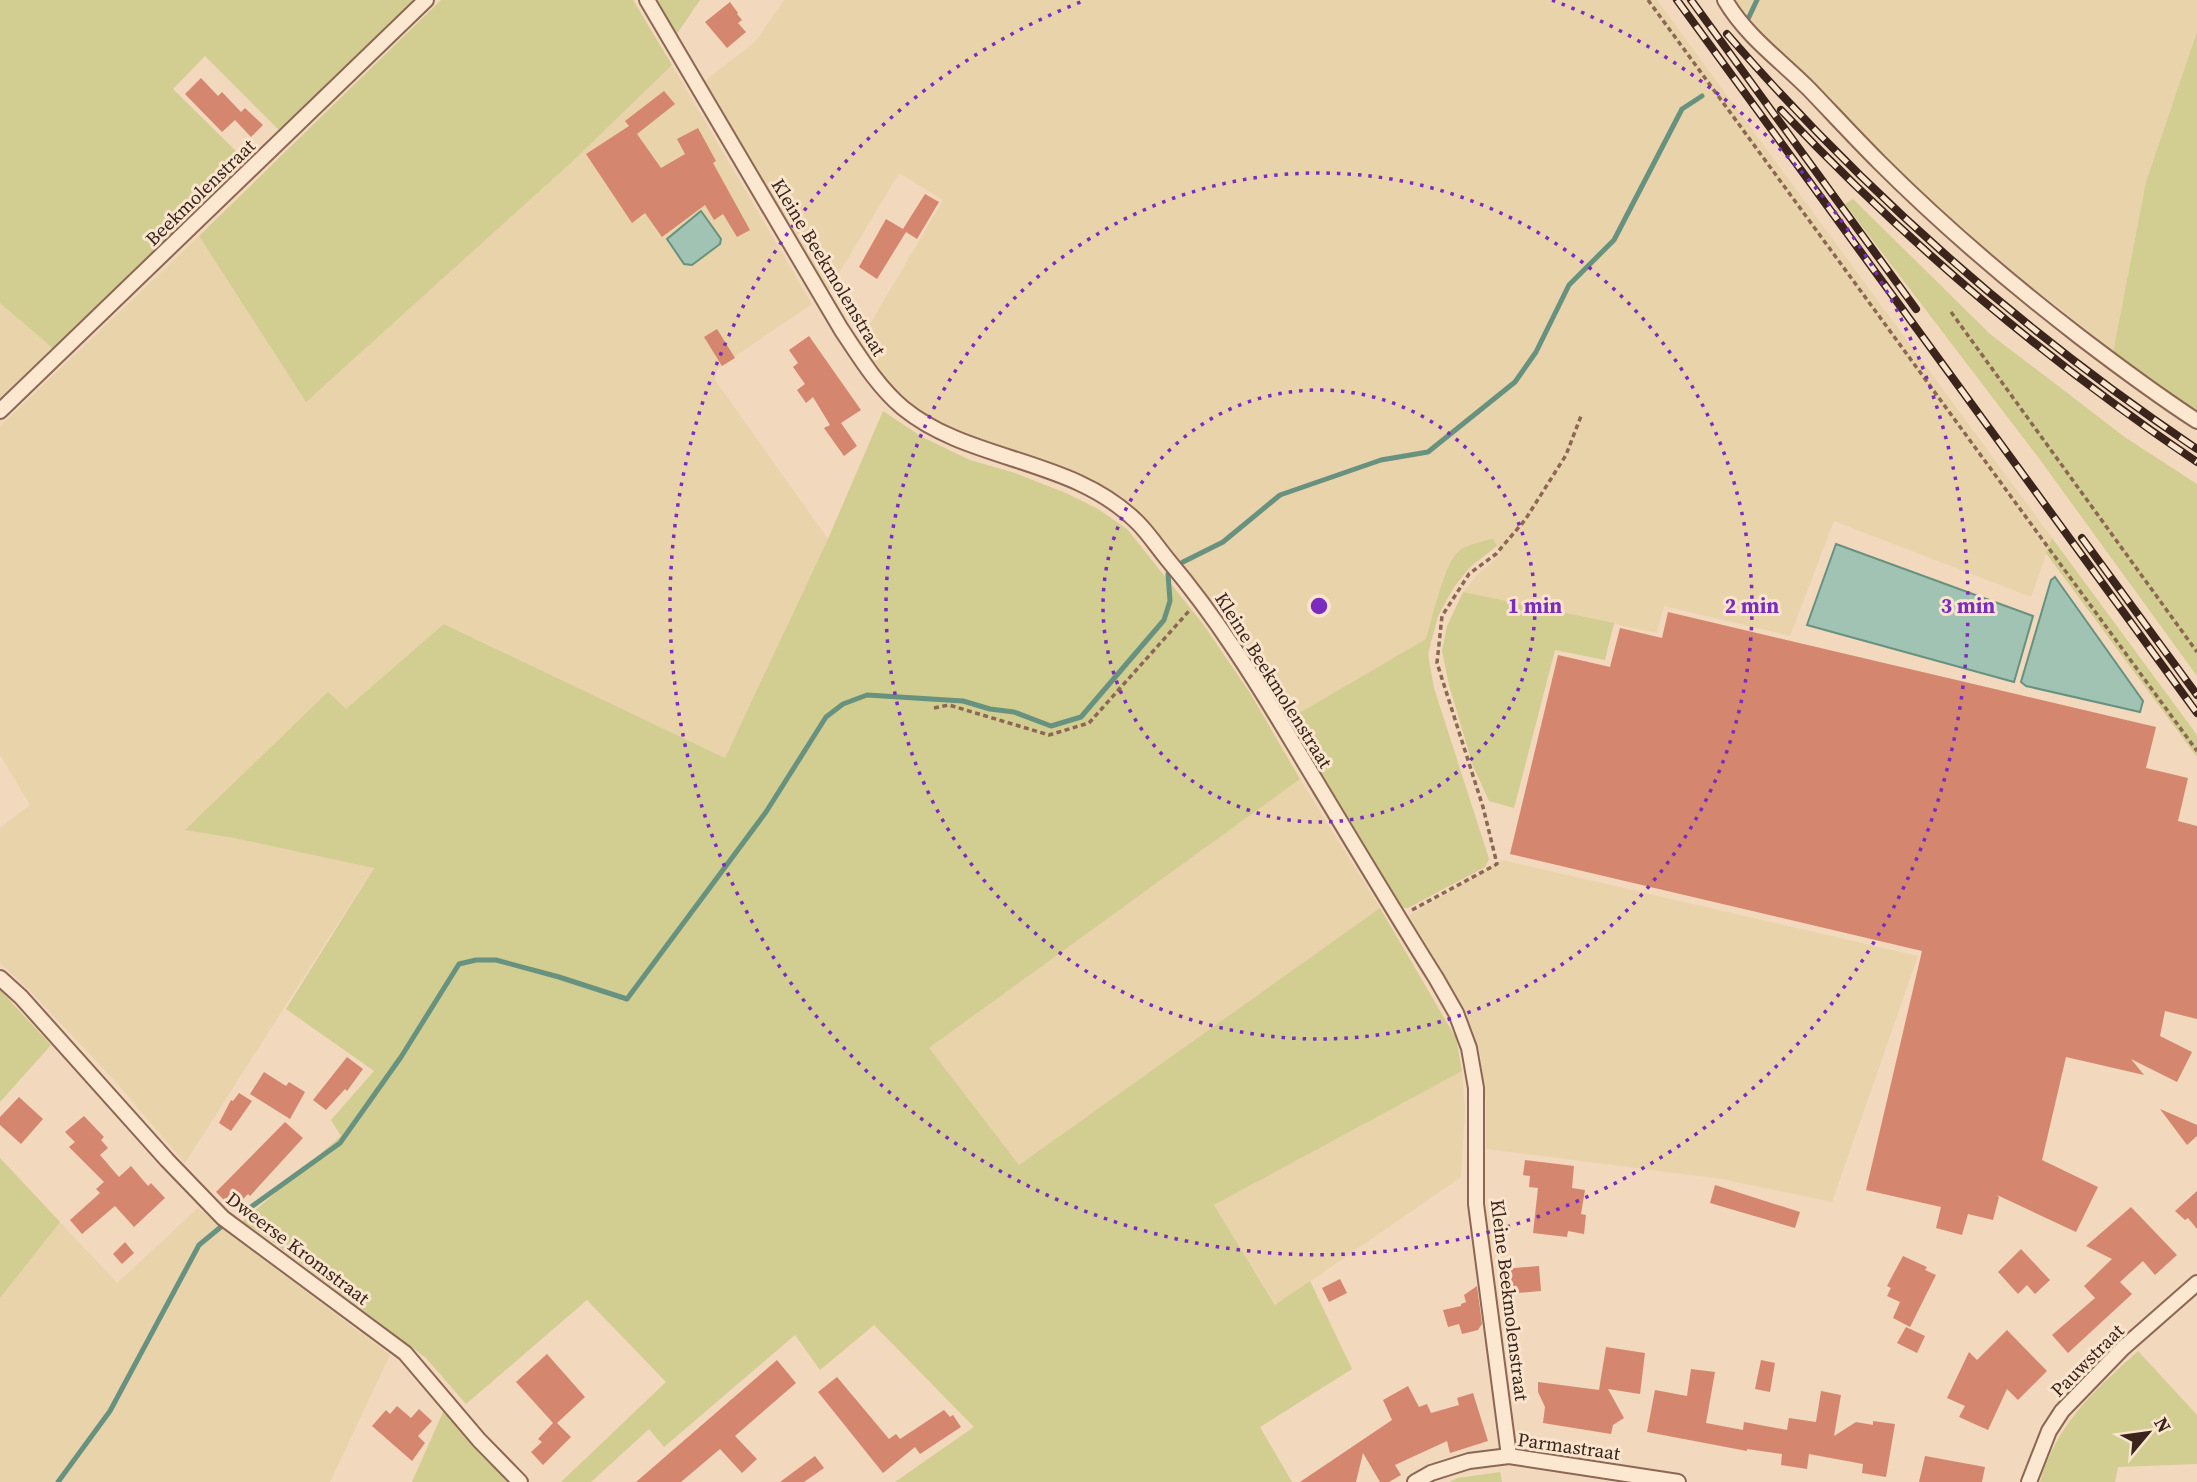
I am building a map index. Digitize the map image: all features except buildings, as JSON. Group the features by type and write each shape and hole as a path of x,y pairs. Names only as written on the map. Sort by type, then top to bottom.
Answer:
{"street":[{"name":"Beekmolenstraat","path":"0,411 426,0"},
{"name":"Kleine Beekmolenstraat","path":"647,0 841,329 869,371 903,408 964,441 1056,472 1104,496 1137,522 1200,599 1244,660 1456,1013 1469,1048 1476,1088 1476,1204 1509,1455"},
{"path":"1725,0 1733,14 1760,45 1938,218 2028,296 2115,363 2197,421"},
{"name":"Dweerse Kromstraat","path":"0,978 21,997 167,1160 223,1218 405,1353 479,1440 520,1482"},
{"name":"Pauwstraat","path":"2029,1482 2049,1431 2062,1410 2123,1348 2197,1283"},
{"name":"Parmastraat","path":"1415,1482 1431,1473 1469,1461 1509,1455 1678,1482"}],"path":[{"path":"1648,0 2197,751"},
{"path":"1951,312 2197,652"},
{"path":"1398,918 1496,864 1483,807 1437,663 1442,616 1469,574 1496,554 1525,520 1566,455 1581,416"},
{"path":"934,708 949,705 1049,735 1089,723 1200,599"}],"shaded area":[{"path":"0,0 416,0 282,133 205,56 173,89 247,162 55,350 0,303"},
{"path":"441,0 633,0 672,65 574,160 306,402 199,236"},
{"path":"651,0 700,0 674,38"},
{"path":"784,0 1657,0 2052,538 2031,597 1834,521 1790,636 1664,606 1657,633 1463,592 1478,574 1500,555 1497,546 1445,578 1426,639 1289,719 1228,625 1149,524 1126,501 1106,487 1061,466 933,422 892,392 857,346 943,200 899,173 827,293 702,83 755,42"},
{"path":"1729,0 2197,0 2197,32 2146,182 2112,358 2097,338 2043,295 2027,291 1991,262 1760,42"},
{"path":"2197,32 2197,415 2112,358 2146,182"},
{"path":"672,65 812,304 718,368 715,380 828,539 725,758 445,624 346,710 328,693 186,830 374,867 185,1163 113,1079 0,963 0,828 30,805 0,755 0,426 199,236 306,402 574,160"},
{"path":"1853,199 1990,334 2126,438 2197,484 2197,676 2041,461 1845,204"},
{"path":"701,211 721,239 720,244 692,265 684,264 667,239"},
{"path":"0,303 55,350 0,403"},
{"path":"883,411 922,437 970,460 1015,473 1066,493 1098,509 1127,529 1203,624 1250,693 1300,779 929,1048 1019,1165 1380,908 1456,1038 1462,1071 1214,1205 1275,1305 1310,1281 1352,1369 1260,1427 1292,1482 895,1482 974,1427 874,1325 820,1370 795,1335 664,1447 649,1429 591,1482 561,1482 666,1382 587,1300 466,1404 426,1358 262,1234 242,1222 341,1136 331,1120 374,1071 286,1009 374,868 185,830 328,692 346,709 444,624 725,758 828,539"},
{"path":"2052,538 2197,735 2197,757 2046,553"},
{"path":"1493,539 1497,546 1470,567 1454,587 1438,616 1428,654 1434,688 1489,859 1485,867 1408,908 1399,908 1289,719 1426,639 1443,581 1456,554 1473,544"},
{"path":"1836,544 2033,616 2014,682 1807,625"},
{"path":"2055,577 2143,701 2140,712 2026,686 2021,682 2051,580"},
{"path":"1463,592 1614,623 1605,660 1555,650 1514,808 1489,801 1473,766 1449,685 1442,651 1447,626"},
{"path":"1300,779 1380,908 1019,1165 928,1049"},
{"path":"1502,860 1918,956 1832,1202 1722,1179 1486,1149 1486,1101 1480,1053 1444,981 1405,918"},
{"path":"0,990 51,1045 0,1102"},
{"path":"1462,1071 1465,1110 1461,1177 1276,1305 1214,1205"},
{"path":"0,1158 60,1222 0,1298"},
{"path":"198,1208 390,1355 330,1482 0,1482 0,1298 60,1222 117,1283"},
{"path":"2138,1351 2197,1415 2197,1464 2118,1467 2115,1482 2040,1482 2056,1442 2067,1425 2092,1394"},
{"path":"444,1410 513,1482 412,1482"},
{"path":"1500,1472 1502,1482 1449,1482 1458,1478"}],"waterway":[{"path":"1748,19 1757,0"},
{"path":"1183,562 1223,542 1280,495 1381,460 1428,452 1515,382 1536,352 1569,285 1614,240 1682,109 1702,96"},
{"path":"244,1212 340,1143 401,1057 459,964 476,960 496,960 627,999 766,812 826,717 843,704 867,695 963,701 990,709 1014,712 1051,726 1081,717 1164,620 1170,601 1168,574"},
{"path":"58,1482 110,1411 199,1245 222,1226"}],"railway":[{"path":"1677,0 2197,713"},
{"path":"1691,0 1916,309"},
{"path":"1727,34 1834,149 1948,257 2070,357 2197,449"},
{"path":"1781,110 1878,207 1979,298 2086,383 2197,462"},
{"path":"2082,538 2197,695"}]}
